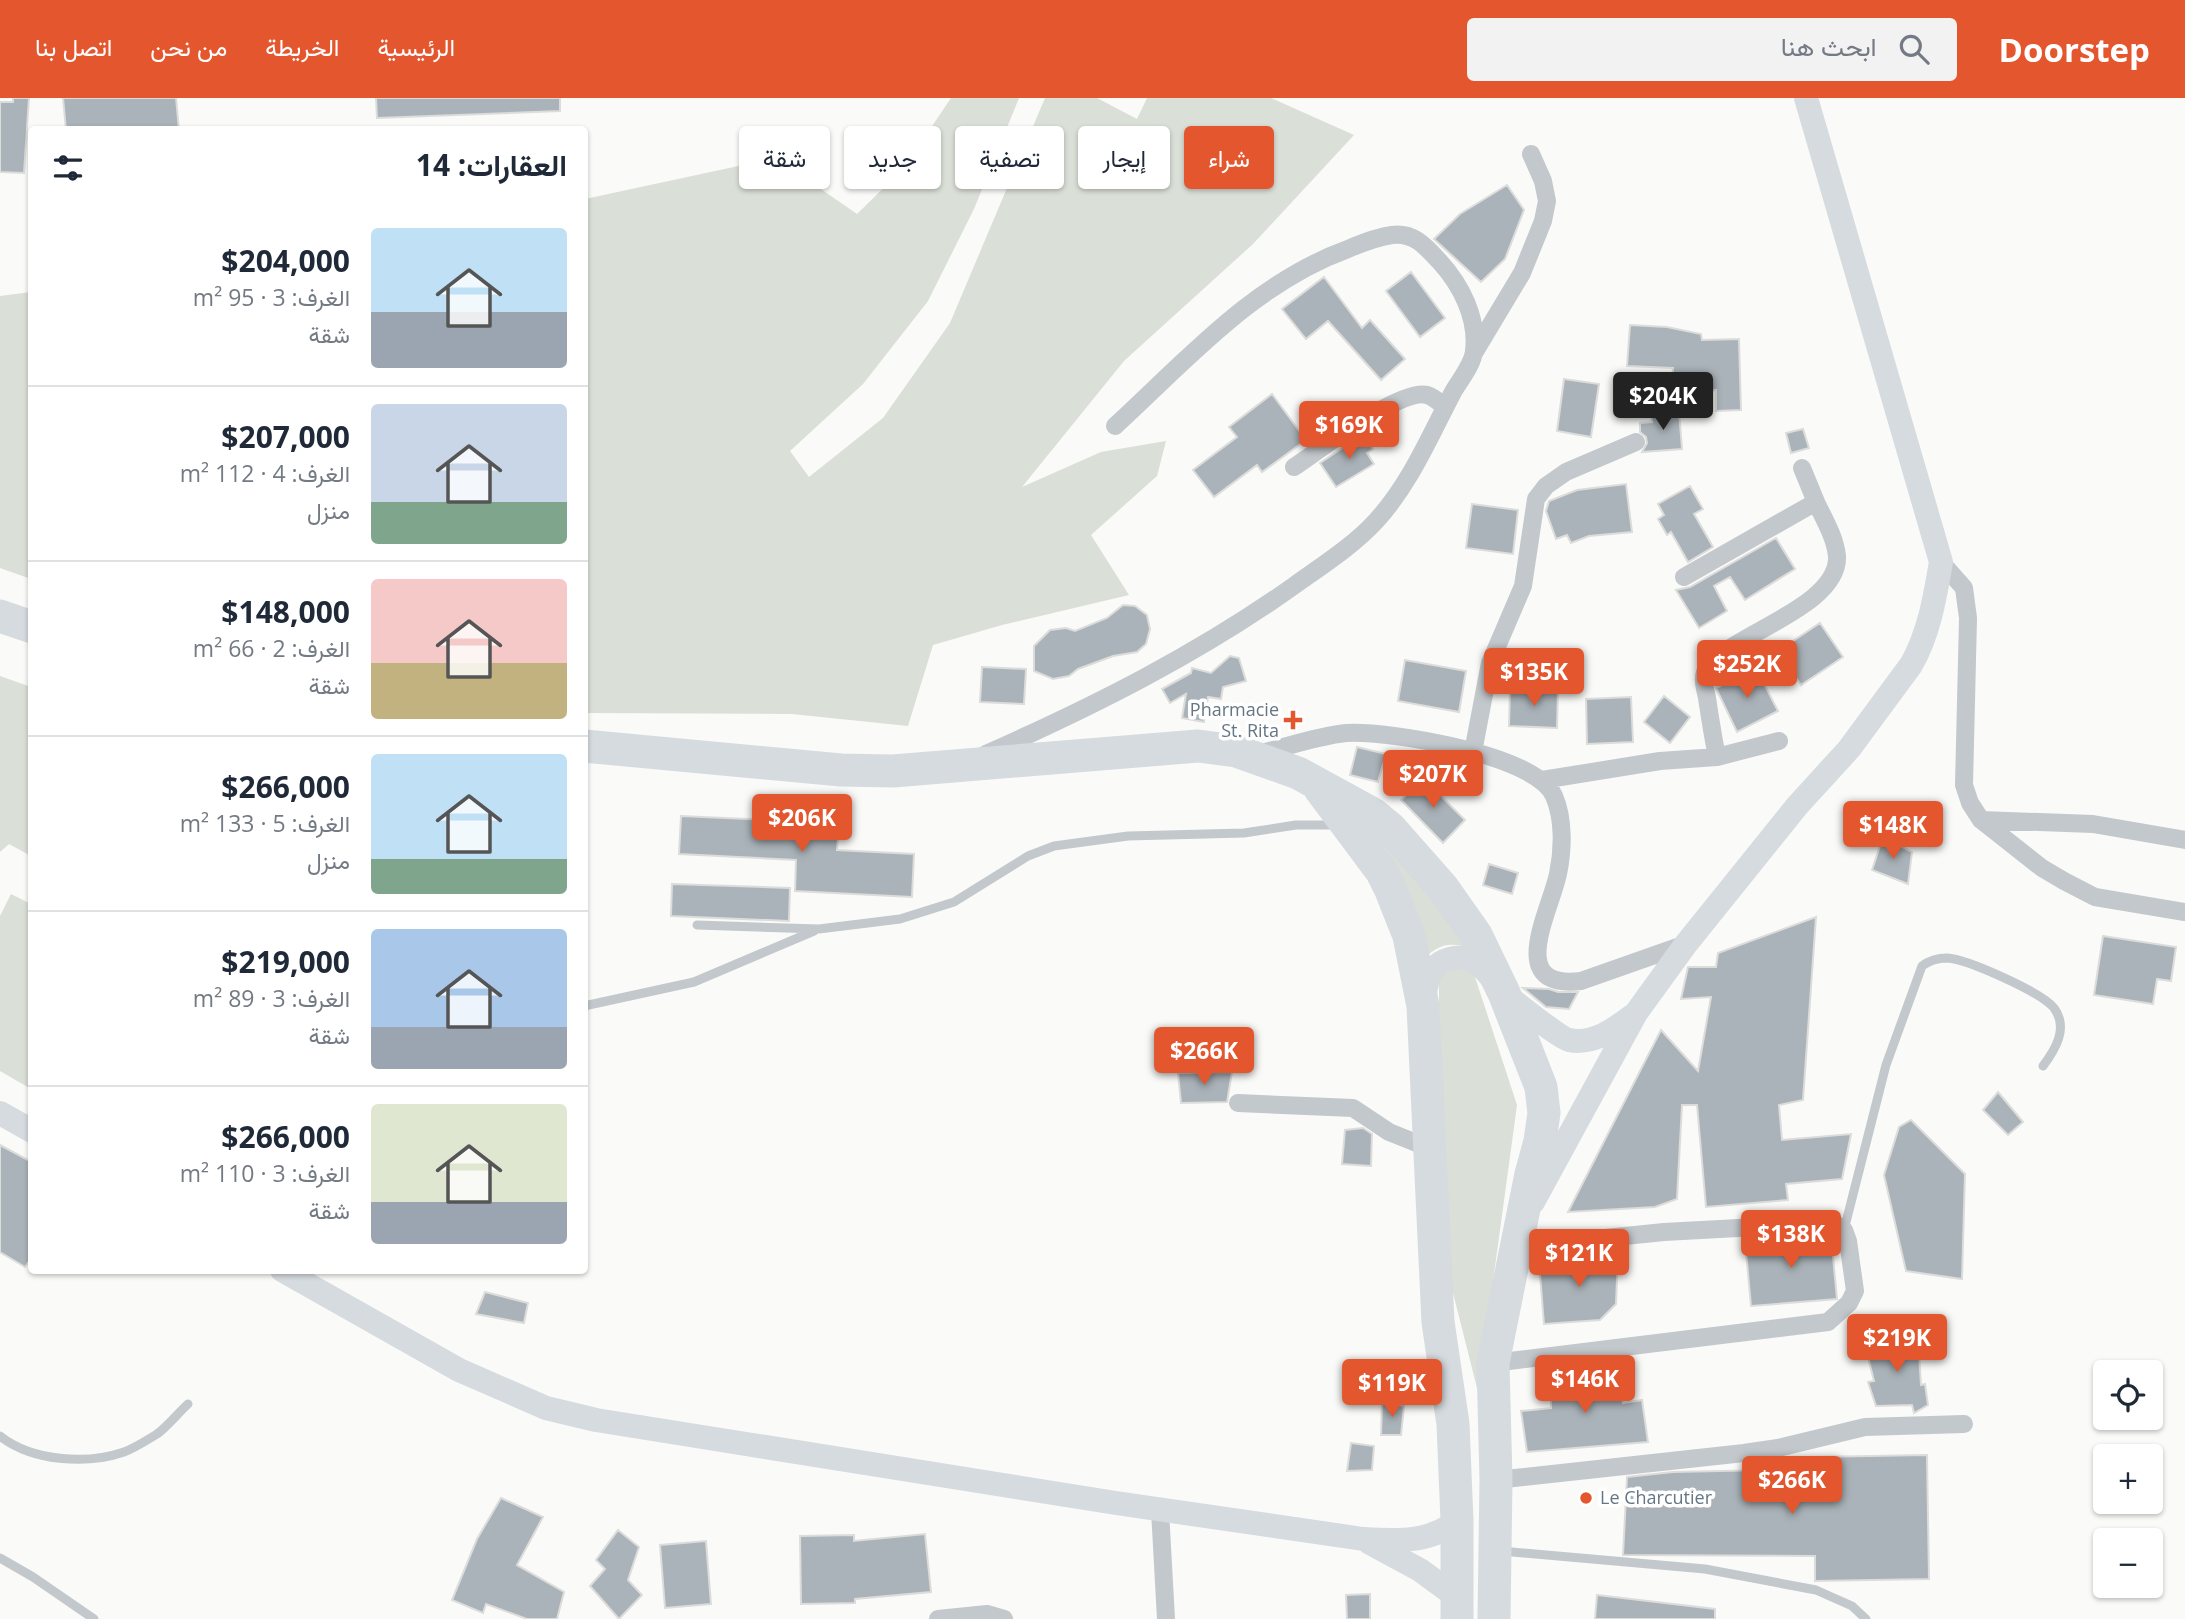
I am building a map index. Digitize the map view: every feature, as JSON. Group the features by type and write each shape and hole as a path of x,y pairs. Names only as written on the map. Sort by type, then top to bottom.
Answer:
{"highway":[{"path":"0,616 28,626"},
{"path":"588,746 841,770 893,771 1198,746 1236,751 1280,765 1373,814 1443,888 1476,936 1504,993 1541,1087 1544,1113 1540,1141 1493,1363 1496,1480 1494,1619"},
{"path":"1315,782 1382,872 1409,936 1423,1006 1438,1322 1453,1424 1457,1608"}],"street":[{"path":"1493,1363 1828,1322 1849,1303 1855,1291 1849,1241 1844,1230 1834,1223 1519,1236 1636,1013 1686,944 1797,806 1849,749 1911,665 1920,650 1930,616 1941,562 1806,98"},
{"path":"963,765 1059,722 1152,675 1256,613 1366,531 1389,505 1415,466 1474,353 1522,273 1543,221 1547,201 1544,181 1531,154"},
{"path":"1115,426 1248,305 1289,275 1336,253 1393,235 1405,234 1422,243 1455,279 1468,309 1474,353"},
{"path":"1294,467 1363,421 1408,396 1428,395 1445,407"},
{"path":"1473,752 1490,663 1523,586 1536,499 1546,485 1566,472 1636,442"},
{"path":"1717,757 1704,677 1709,664 1761,630 1797,611 1831,578 1836,569 1837,557 1833,539 1802,468"},
{"path":"1684,577 1816,502"},
{"path":"1941,562 1964,588 1968,627 1964,785 1980,820 2042,868 2095,897 2185,912"},
{"path":"1252,756 1344,734 1361,733 1423,741 1473,752 1521,769 1542,780 1553,794 1560,815 1559,873 1536,954 1547,976 1564,982 1581,981 1686,944"},
{"path":"1542,780 1660,761 1717,757 1779,741"},
{"path":"1980,820 2093,824 2185,840"},
{"path":"1423,1006 1430,975 1444,961 1454,957 1465,958 1480,965 1504,993 1566,1040 1579,1041 1603,1036 1636,1013"},
{"path":"1238,1103 1353,1108 1389,1132 1429,1148"},
{"path":"0,1113 28,1129"},
{"path":"289,1274 459,1370 546,1408 596,1420 1160,1510 1363,1539 1420,1539 1438,1534 1457,1521"},
{"path":"1496,1480 1779,1448 1865,1427 1964,1424"},
{"path":"1160,1510 1166,1619"},
{"path":"1363,1539 1420,1570 1457,1608"},
{"path":"938,1619 987,1614 1004,1619"}],"lane":[{"path":"697,925 819,929 901,919 935,909 965,895 1028,856 1064,844 1128,836 1244,833 1313,824 1348,826"},
{"path":"588,1005 694,982 819,929"},
{"path":"1844,1230 1886,1065 1922,966 1929,961 1951,958 2005,977 2054,1008 2060,1037 2056,1049 2043,1066"},
{"path":"0,1436 44,1456 84,1460 124,1452 159,1432 188,1404"},
{"path":"1495,1551 1705,1569 1816,1590 1852,1606 1866,1619"},
{"path":"0,1558 94,1619"}],"shaded area":[{"path":"951,98 1019,98 1008,126 955,126 955,189 982,189 974,209 928,301 863,384 790,451 809,477 883,418 950,323 1007,189 1064,189 1064,126 1033,126 1045,98 1097,98 1137,119 1147,98 1271,98 1354,135 1253,244 1124,361 1022,487 1101,452 1166,441 1157,476 1091,535 1129,595 1002,625 933,645 908,726 792,714 588,713 588,198 739,166 739,189 821,189 857,214 883,189 941,189 941,126 932,126"},
{"path":"28,292 28,578 0,568 0,296"},
{"path":"0,676 28,686 28,854 9,844 0,852"},
{"path":"1367,822 1386,840 1469,948 1445,946 1424,958"},
{"path":"11,894 28,902 28,1087 0,1071 0,916"},
{"path":"1446,969 1467,969 1475,977 1517,1105 1478,1392 1451,1285 1439,1005 1439,979"}],"building":[{"path":"13,98 29,98 24,173 0,172 0,102 13,102"},
{"path":"63,98 176,98 179,126 66,126"},
{"path":"376,98 560,98 560,111 377,118"},
{"path":"1507,185 1524,210 1505,259 1481,282 1434,239 1460,214"},
{"path":"1411,272 1445,318 1420,337 1386,291"},
{"path":"1324,277 1362,328 1370,320 1405,359 1381,380 1328,321 1306,339 1282,309"},
{"path":"1630,325 1667,327 1701,334 1702,340 1739,339 1741,410 1716,411 1716,390 1671,391 1673,368 1627,366"},
{"path":"1564,379 1599,384 1591,437 1557,431"},
{"path":"1272,394 1306,440 1262,472 1257,465 1214,497 1193,470 1237,437 1229,427"},
{"path":"1679,411 1682,449 1642,452 1647,443 1646,437 1640,432 1640,423 1652,422 1651,413"},
{"path":"1803,429 1809,448 1791,453 1786,433"},
{"path":"1364,434 1373,449 1367,453 1374,464 1336,487 1320,463"},
{"path":"1626,484 1632,532 1589,536 1571,543 1567,535 1556,539 1546,511 1549,501 1577,490"},
{"path":"1690,486 1703,509 1694,514 1713,547 1688,562 1671,532 1667,535 1658,519 1664,515 1658,504"},
{"path":"1472,504 1518,510 1513,554 1466,548"},
{"path":"1776,538 1795,569 1745,600 1730,577 1714,586 1727,611 1699,628 1676,590 1690,587"},
{"path":"1123,605 1135,606 1147,615 1150,629 1146,644 1137,652 1113,656 1078,669 1069,676 1053,679 1034,671 1034,646 1050,630 1066,628 1075,631 1107,618"},
{"path":"1820,623 1843,657 1801,685 1778,651"},
{"path":"1230,656 1239,658 1246,681 1223,687 1221,699 1208,697 1204,722 1182,718 1186,694 1170,703 1162,689 1191,673 1192,668 1211,673"},
{"path":"1405,660 1466,671 1459,712 1398,701"},
{"path":"982,667 1026,669 1024,704 980,702"},
{"path":"1756,668 1778,711 1737,732 1716,688"},
{"path":"1510,687 1558,689 1557,728 1509,726"},
{"path":"1664,696 1690,717 1670,743 1644,722"},
{"path":"1631,697 1633,742 1587,744 1586,699"},
{"path":"1357,747 1386,754 1378,782 1350,775"},
{"path":"1423,778 1465,820 1443,843 1401,800"},
{"path":"681,816 839,823 837,850 914,854 912,897 795,891 796,860 679,854"},
{"path":"1883,837 1912,852 1908,884 1872,870"},
{"path":"1489,864 1518,873 1512,894 1483,885"},
{"path":"672,884 790,888 789,921 671,916"},
{"path":"1816,917 1803,1100 1779,1105 1782,1140 1851,1134 1842,1179 1786,1184 1788,1200 1706,1207 1697,1105 1682,1105 1677,1199 1655,1207 1568,1212 1661,1030 1698,1071 1711,997 1681,999 1688,967 1716,967 1718,953"},
{"path":"2103,936 2176,947 2171,981 2157,979 2153,1004 2094,995"},
{"path":"1523,988 1578,992 1569,1009 1546,1007"},
{"path":"1232,1072 1227,1102 1181,1103 1178,1073"},
{"path":"1998,1092 2023,1122 2008,1135 1983,1110"},
{"path":"1911,1120 1965,1174 1962,1279 1906,1271 1884,1175 1899,1127"},
{"path":"1363,1128 1372,1134 1371,1166 1342,1164 1345,1130"},
{"path":"0,1145 28,1160 28,1263 25,1267 0,1252"},
{"path":"1831,1235 1837,1299 1751,1306 1745,1241"},
{"path":"1618,1253 1616,1304 1600,1320 1544,1324 1539,1263"},
{"path":"485,1292 528,1303 524,1323 476,1314"},
{"path":"1918,1337 1921,1385 1925,1384 1928,1405 1914,1413 1912,1405 1876,1406 1868,1382 1874,1381 1865,1345"},
{"path":"1616,1369 1623,1403 1642,1400 1648,1442 1527,1452 1521,1411 1551,1408 1550,1379"},
{"path":"1382,1403 1404,1406 1401,1435 1381,1435"},
{"path":"1351,1443 1374,1446 1372,1470 1347,1471"},
{"path":"1927,1455 1929,1579 1815,1581 1815,1556 1623,1555 1627,1477 1673,1472 1813,1469 1813,1457"},
{"path":"501,1498 543,1517 517,1565 564,1592 557,1619 527,1619 486,1604 483,1613 452,1600 477,1539"},
{"path":"618,1530 639,1547 628,1580 642,1595 619,1619 590,1586 605,1569 596,1560"},
{"path":"925,1534 931,1592 855,1599 855,1603 801,1604 800,1536 854,1535 854,1541"},
{"path":"706,1541 711,1604 665,1608 660,1545"},
{"path":"1370,1594 1370,1619 1347,1619 1346,1595"},
{"path":"1597,1595 1715,1609 1715,1619 1595,1619"}],"place":[{"name":"Pharmacie St. Rita","path":"1293,720"},
{"name":"Le Charcutier","path":"1586,1498"}]}
